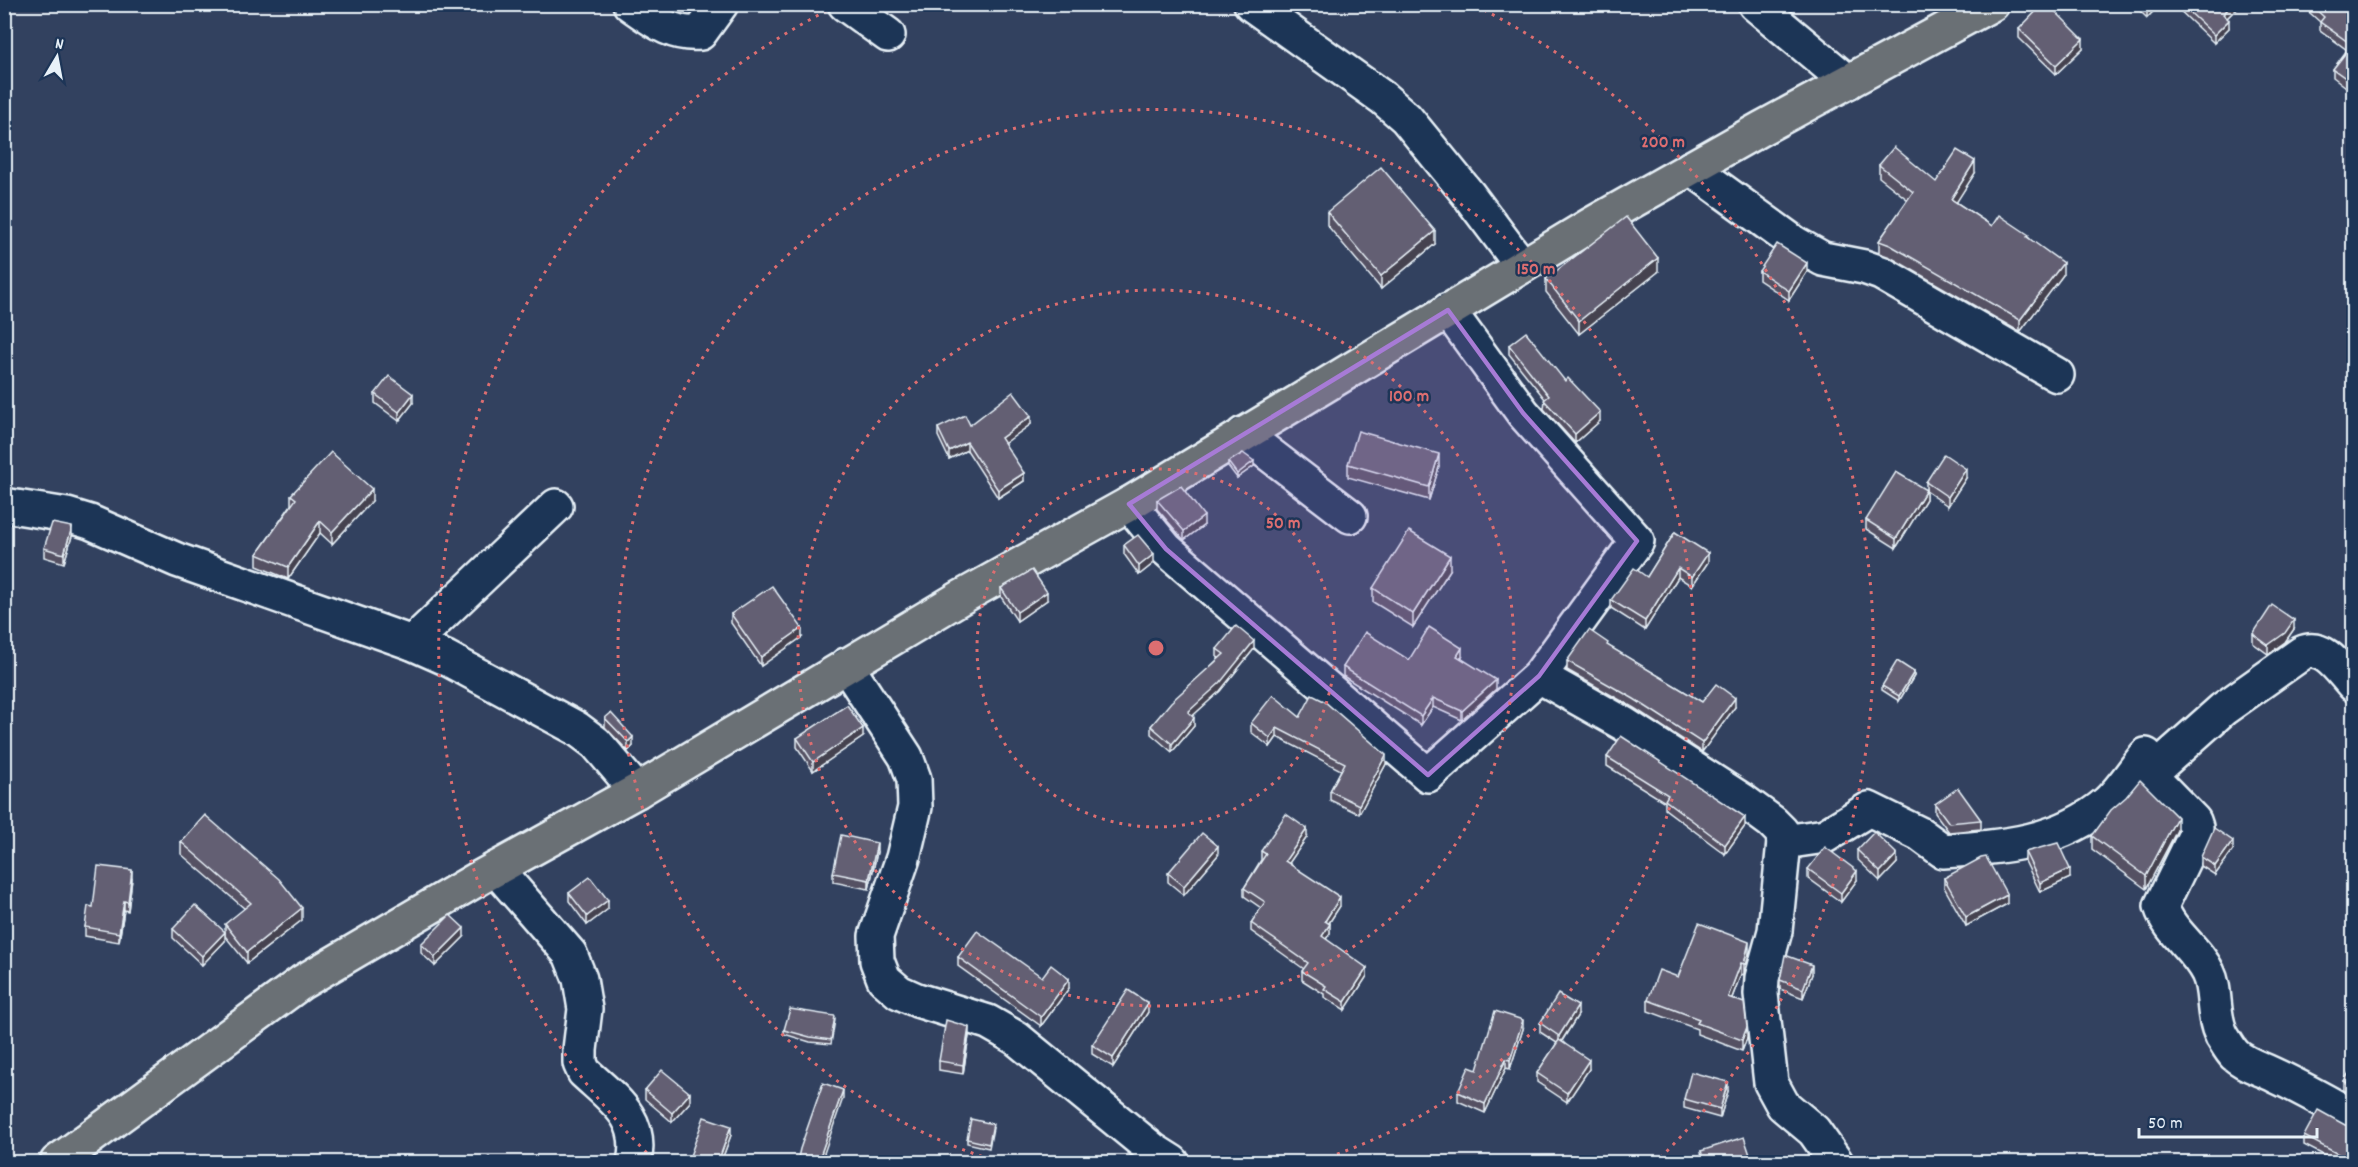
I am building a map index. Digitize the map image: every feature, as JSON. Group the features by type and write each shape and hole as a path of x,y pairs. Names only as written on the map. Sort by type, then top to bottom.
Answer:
{"main road":[{"path":"64,1161 302,982 496,869 637,791 846,664 960,598 1129,504 1448,310 1691,168 1992,4"}],"street":[{"path":"630,4 655,21 683,35 700,33 721,4"},
{"path":"845,4 888,34"},
{"path":"1251,4 1383,98 1406,118 1468,194 1522,266"},
{"path":"1755,4 1848,82"},
{"path":"1691,168 1796,244 1823,259 1864,267 1881,273 2057,375"},
{"path":"1129,504 1166,549 1428,775 1539,676 1637,541 1522,413 1448,310"},
{"path":"1243,434 1350,516"},
{"path":"4,505 46,511 90,522 177,560 412,643 446,658 576,728 596,743 637,791"},
{"path":"412,643 556,506"},
{"path":"2354,685 2324,653 2309,649 2223,710 2155,771 2156,782 2187,812 2194,820 2196,827 2195,836 2161,906 2163,914 2209,974 2212,984 2213,1009 2223,1037 2234,1054 2249,1064 2354,1117"},
{"path":"846,664 906,757 914,779 915,807 903,858 876,936 877,961 884,979 899,992 917,1000 988,1022 1016,1038 1153,1150 1172,1162"},
{"path":"1539,676 1624,724 1742,800 1782,832 1784,842 1775,931 1762,978 1761,994 1771,1083 1783,1105 1814,1131 1836,1162"},
{"path":"1784,842 1825,836 1869,809 1920,834 1943,851 2002,847 2065,831 2108,801 2146,755 2159,766"},
{"path":"496,869 570,954 580,979 585,1009 580,1063 584,1072 628,1113 635,1131 634,1162"}],"highlighted area":[{"path":"1448,310 1523,413 1637,541 1539,676 1428,775 1166,549 1129,504"}],"building":[{"path":"2043,4 2048,4 2083,39 2056,65 2019,29"},
{"path":"2142,4 2152,4 2147,9"},
{"path":"2181,4 2233,4 2223,14 2229,20 2214,35"},
{"path":"2310,4 2354,4 2354,84 2333,69 2352,45 2320,22 2324,17"},
{"path":"1894,147 1936,182 1957,150 1975,161 1951,199 1992,226 1999,215 2029,235 2027,237 2063,263 2020,320 1890,245 1879,241 1913,192 1879,165"},
{"path":"1381,167 1435,231 1381,276 1327,212"},
{"path":"1626,217 1658,258 1579,321 1546,279"},
{"path":"1777,244 1807,263 1789,291 1759,271"},
{"path":"1526,332 1565,381 1568,378 1600,412 1575,434 1544,400 1549,396 1509,345"},
{"path":"389,376 413,394 399,412 375,394"},
{"path":"1013,392 1031,416 1001,438 1024,473 998,490 967,442 949,451 938,428 965,415 970,425"},
{"path":"1358,431 1439,454 1429,487 1348,464"},
{"path":"331,452 372,489 332,532 320,521 288,567 257,554 296,499 291,495"},
{"path":"1243,453 1254,461 1237,474 1228,462"},
{"path":"1944,454 1966,469 1948,497 1926,482"},
{"path":"1896,472 1926,490 1896,539 1866,520"},
{"path":"1181,486 1204,516 1184,531 1157,500"},
{"path":"52,523 72,527 64,554 44,548"},
{"path":"1409,531 1450,556 1413,614 1373,588"},
{"path":"1675,532 1708,553 1692,577 1678,568 1645,621 1611,600 1634,568 1647,577"},
{"path":"1138,535 1154,554 1139,566 1124,545"},
{"path":"1032,570 1047,592 1017,612 1001,588"},
{"path":"772,586 802,628 761,657 731,614"},
{"path":"2272,605 2294,620 2285,633 2268,645 2253,634"},
{"path":"1236,626 1254,641 1220,683 1188,712 1194,718 1172,744 1151,726 1171,702 1224,654 1217,649"},
{"path":"1429,627 1462,648 1457,656 1496,680 1462,711 1433,698 1421,716 1343,667 1365,632 1409,660"},
{"path":"1589,630 1608,643 1607,645 1702,702 1716,684 1735,698 1702,743 1634,699 1567,661"},
{"path":"1897,661 1914,672 1899,696 1882,686"},
{"path":"1273,695 1300,717 1312,695 1324,701 1386,755 1359,805 1330,791 1345,763 1277,728 1270,738 1251,723"},
{"path":"847,705 863,728 813,762 797,738"},
{"path":"611,713 633,737 628,742 605,718"},
{"path":"1621,736 1745,817 1725,845 1665,800 1668,795 1607,757"},
{"path":"2140,780 2177,817 2146,876 2092,836 2111,810"},
{"path":"1958,788 1981,820 1949,823 1935,804"},
{"path":"1286,814 1307,829 1285,861 1340,897 1325,921 1330,924 1322,936 1367,968 1345,1002 1324,989 1326,986 1302,971 1308,963 1251,923 1265,902 1244,888 1266,854 1261,851"},
{"path":"205,815 279,879 302,908 247,952 225,924 251,903 181,842"},
{"path":"2214,828 2233,841 2215,866 2201,857"},
{"path":"1874,832 1897,854 1880,872 1857,850"},
{"path":"1202,833 1218,846 1184,886 1168,873"},
{"path":"841,835 877,843 869,880 833,873"},
{"path":"2058,843 2070,869 2040,883 2025,852"},
{"path":"1825,847 1857,871 1841,893 1808,869"},
{"path":"1986,857 2007,895 1966,917 1944,878"},
{"path":"98,866 132,870 128,902 124,901 119,933 85,927 88,906 93,907"},
{"path":"590,877 608,900 587,916 569,893"},
{"path":"195,905 225,932 202,956 173,929"},
{"path":"450,915 464,928 435,957 421,944"},
{"path":"1699,923 1749,942 1744,964 1741,963 1728,997 1744,1003 1747,1027 1742,1040 1697,1023 1699,1019 1648,1000 1659,970 1678,977"},
{"path":"977,931 1042,977 1051,965 1069,979 1041,1017 958,957"},
{"path":"1785,955 1812,965 1803,989 1780,980"},
{"path":"1128,990 1148,1003 1113,1058 1092,1045"},
{"path":"1558,994 1578,1006 1559,1036 1540,1023"},
{"path":"790,1009 835,1016 831,1040 784,1030"},
{"path":"1495,1011 1523,1020 1510,1060 1506,1059 1485,1104 1458,1092 1469,1067 1477,1070"},
{"path":"946,1020 969,1027 963,1065 939,1061"},
{"path":"1559,1040 1589,1060 1567,1093 1537,1073"},
{"path":"2354,1065 2354,1087 2344,1081"},
{"path":"662,1070 690,1093 672,1113 645,1090"},
{"path":"1691,1072 1728,1082 1720,1109 1684,1099"},
{"path":"823,1083 843,1090 818,1162 797,1162 800,1149"},
{"path":"2318,1110 2345,1125 2354,1127 2354,1162 2350,1162 2304,1136"},
{"path":"704,1117 731,1126 718,1162 690,1156"},
{"path":"971,1119 993,1124 989,1144 967,1139"},
{"path":"1744,1137 1752,1161 1705,1162 1701,1151"},
{"path":"489,1157 493,1162 482,1162"}]}
